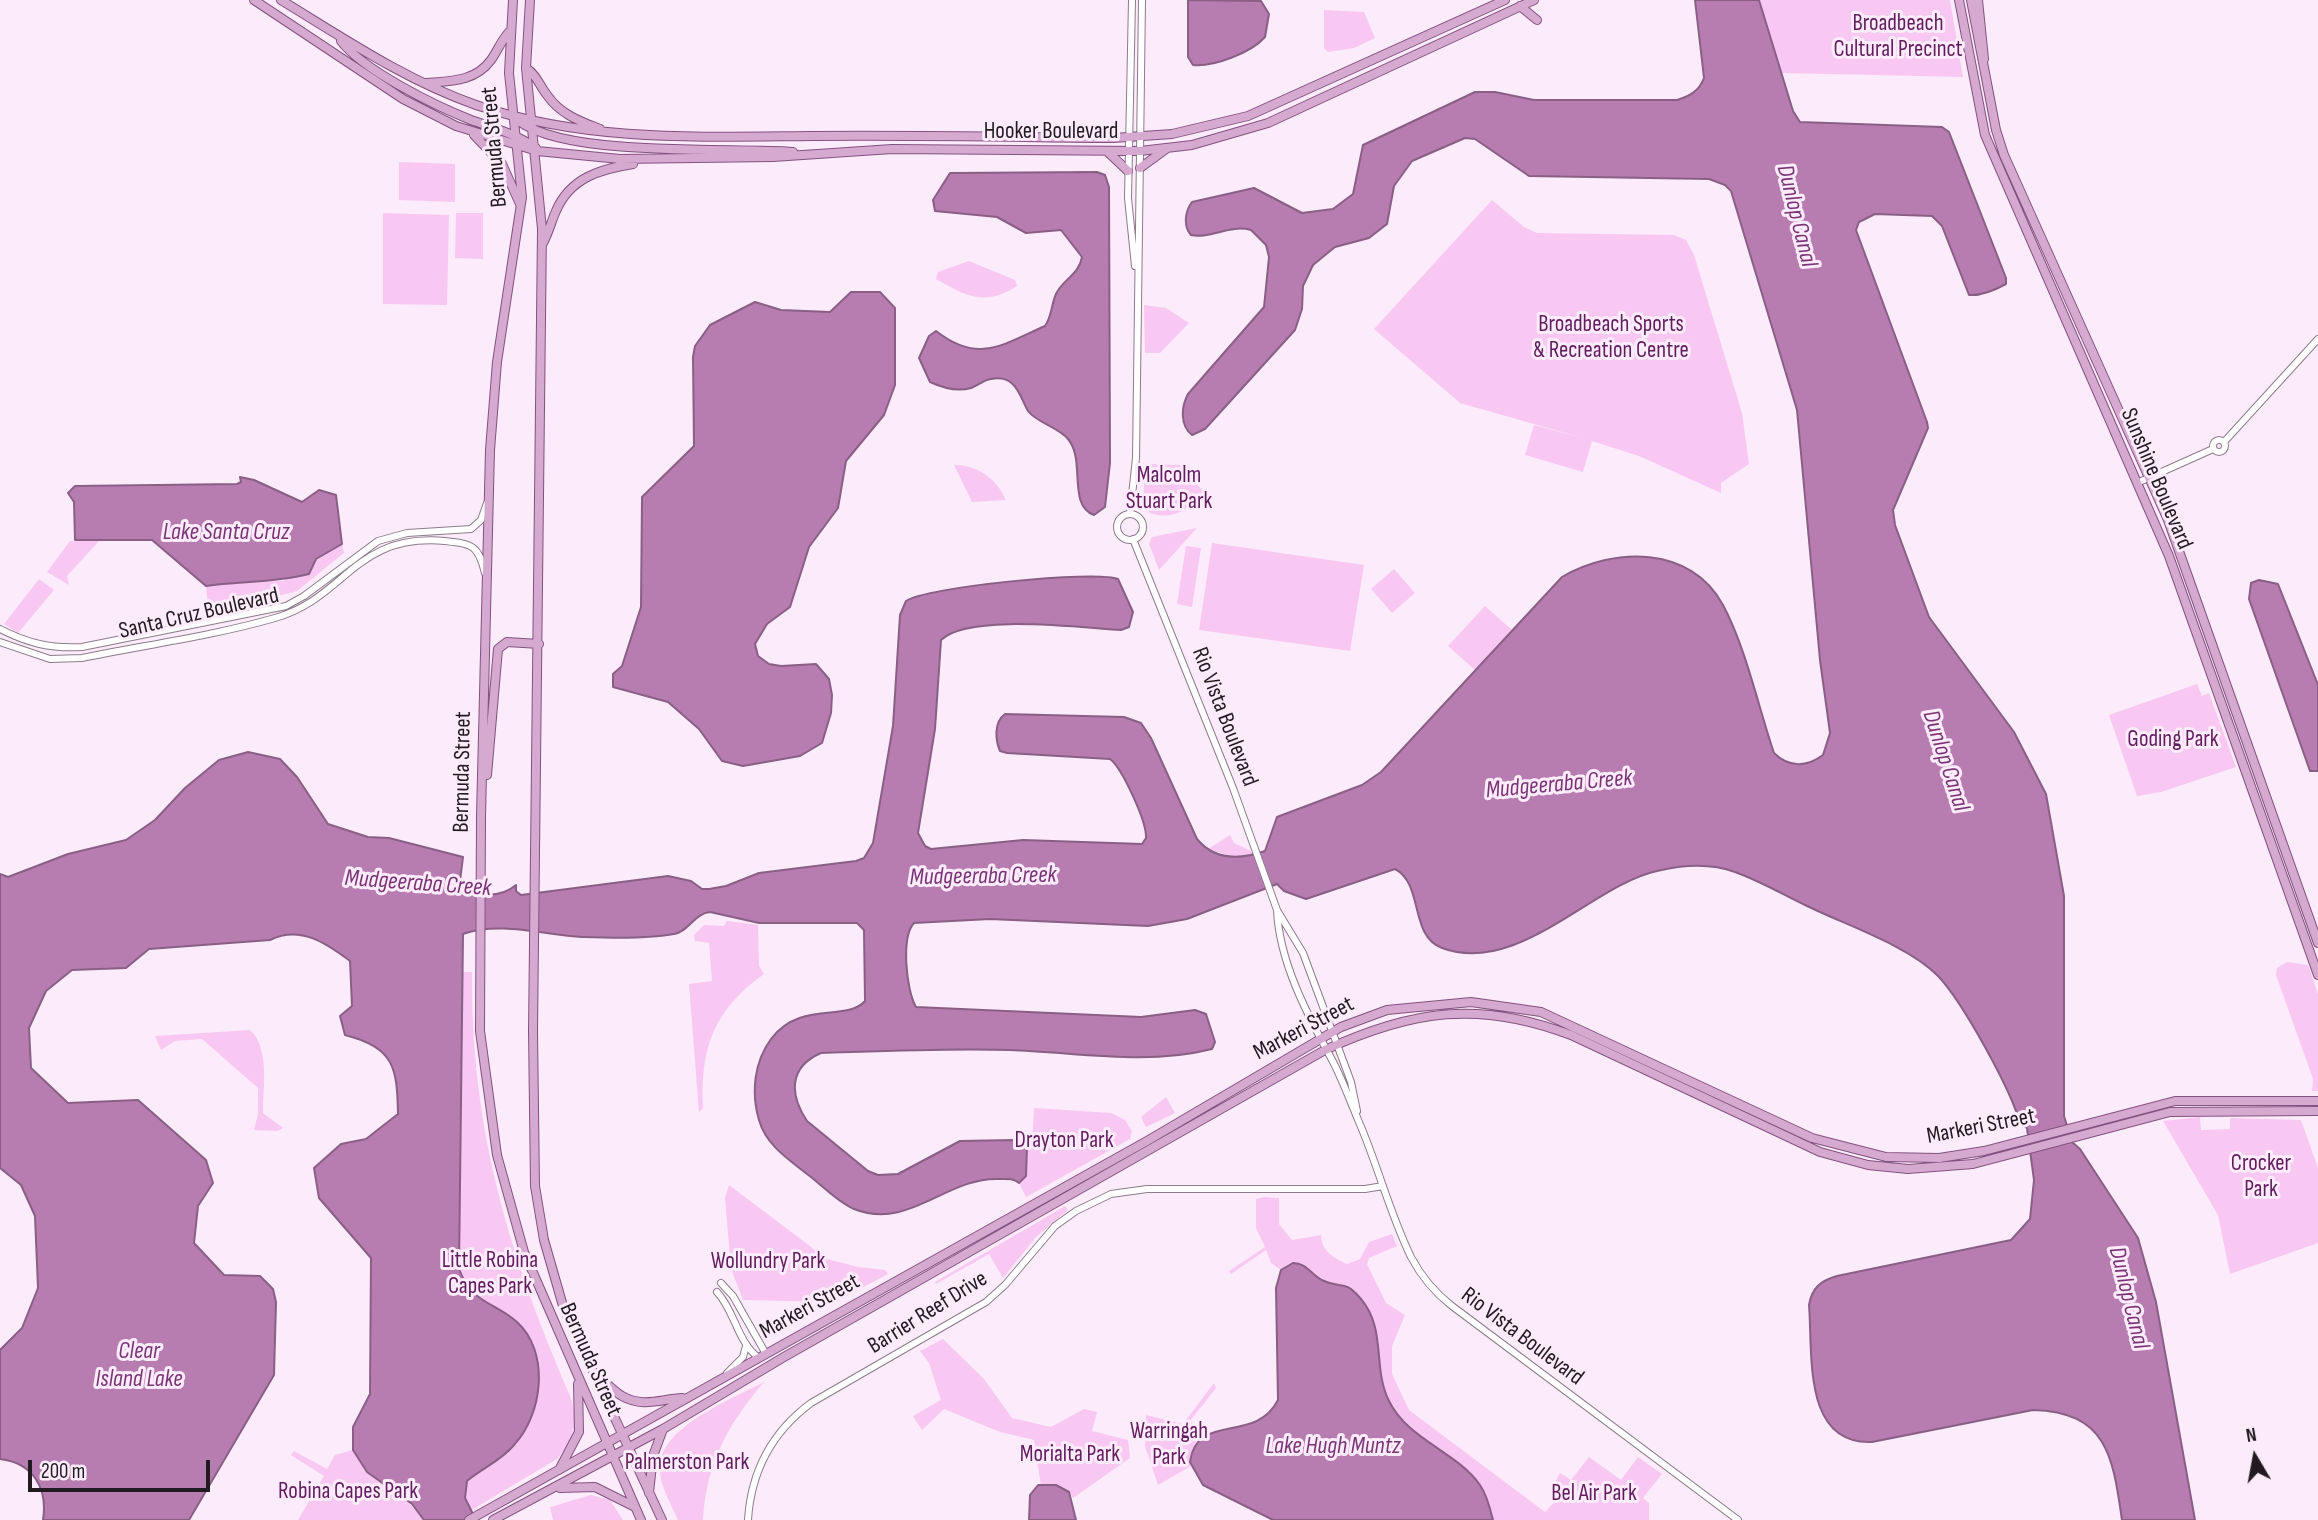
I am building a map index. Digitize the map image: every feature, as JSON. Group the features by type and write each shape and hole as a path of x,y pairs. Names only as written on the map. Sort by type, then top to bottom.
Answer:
{"main road":[{"path":"254,0 402,98 471,132 502,163 522,207"},
{"path":"281,0 337,36 423,84 513,116 533,131 627,147 822,155"},
{"name":"Bermuda Street","path":"513,0 509,32 513,116 522,207 494,386 481,816 480,1031 488,1101 500,1167 528,1262 641,1520"},
{"name":"Bermuda Street","path":"530,0 526,68 536,149 542,246 534,939 533,1143 537,1203 558,1292 662,1520"},
{"name":"Hooker Boulevard","path":"513,116 613,134 674,137 1140,138 1188,131 1248,116 1505,0"},
{"path":"1520,6 1537,19 1535,0"},
{"name":"Hooker Boulevard","path":"471,132 517,146 593,158 822,155 881,150 1108,152 1166,149 1222,138 1268,123 1535,0"},
{"name":"Sunshine Boulevard","path":"1959,0 1985,135 2169,555 2318,975"},
{"name":"Sunshine Boulevard","path":"1971,0 1983,69 2004,155 2168,520 2318,943"},
{"path":"1978,0 1985,41 1983,69"},
{"path":"423,84 462,80 476,73 491,60 500,42 509,32"},
{"path":"337,36 350,53 410,89 471,119 515,135 536,149"},
{"path":"526,68 535,74 547,96 561,111 613,134"},
{"path":"926,136 927,150"},
{"path":"1140,168 1166,149"},
{"path":"1108,152 1128,171"},
{"path":"542,246 562,199 583,179 608,168 664,159"},
{"path":"481,816 498,649 509,642 539,644"},
{"name":"Markeri Street","path":"469,1520 1147,1141 1333,1031 1365,1017 1410,1006 1450,1002 1496,1004 1542,1013 1837,1146 1877,1156 1938,1158 2008,1144 2182,1101 2315,1100"},
{"name":"Markeri Street","path":"494,1520 663,1429 771,1364 1325,1050 1401,1020 1436,1013 1505,1015 1570,1035 1820,1152 1896,1168 1941,1168 2011,1154 2178,1111 2318,1111"},
{"path":"762,1356 771,1364"},
{"path":"595,1378 605,1381 623,1396 639,1402 687,1398"},
{"path":"559,1470 579,1432 579,1382"},
{"path":"649,1493 653,1456 663,1429"},
{"path":"555,1488 595,1487 635,1507"}],"street":[{"path":"1132,0 1128,171 1129,214 1138,282"},
{"path":"1130,514 1136,458 1142,0"},
{"path":"2137,482 2213,449 2215,441 2224,442 2318,339"},
{"name":"Santa Cruz Boulevard","path":"0,629 26,642 66,648 260,613 294,602 369,545 389,537 473,528 483,517 489,494"},
{"path":"1130,514 1139,518 1143,526 1140,534 1133,539 1120,535 1117,526 1122,517 1130,514"},
{"path":"430,532 467,536 467,540 461,543"},
{"path":"389,537 392,545"},
{"name":"Rio Vista Boulevard","path":"1133,539 1277,909 1303,953 1351,1082 1360,1124"},
{"name":"Santa Cruz Boulevard","path":"0,642 50,659 82,659 259,622 286,614 308,603 365,557 392,545 428,541 461,543"},
{"path":"461,543 479,553 488,583"},
{"name":"Rio Vista Boulevard","path":"1277,909 1278,937 1319,1040 1360,1124 1411,1257 1436,1292 1738,1520"},
{"name":"Barrier Reef Drive","path":"748,1520 751,1490 760,1466 777,1436 791,1419 818,1399 986,1302 1005,1285 1055,1226 1090,1204 1132,1190 1365,1189 1383,1186"},
{"path":"721,1283 732,1293 762,1356"},
{"path":"717,1292 728,1305 744,1339 762,1356"},
{"path":"721,1379 743,1357 747,1321"}],"green space":[{"name":"Broadbeach Cultural Precinct","path":"1760,0 1950,0 1963,77 1782,73"},
{"path":"1324,10 1364,12 1375,38 1354,48 1328,52 1324,48"},
{"path":"399,162 455,164 455,202 399,200"},
{"name":"Broadbeach Sports & Recreation Centre","path":"1492,200 1524,227 1537,233 1674,235 1686,240 1694,255 1742,413 1749,464 1721,483 1721,493 1639,456 1592,441 1583,472 1525,455 1534,425 1583,438 1460,403 1374,329"},
{"path":"383,213 449,215 447,305 383,304"},
{"path":"456,213 483,213 483,259 455,258"},
{"path":"969,261 1015,280 1017,286 995,296 976,297 936,279 938,272"},
{"path":"1144,305 1166,308 1189,323 1160,353 1145,353"},
{"name":"Malcolm Stuart Park","path":"1144,464 1180,465 1204,492 1193,504 1180,512 1166,515 1150,513 1144,506"},
{"path":"954,465 971,467 985,474 997,485 1006,500 972,502"},
{"path":"1197,528 1159,570 1149,544 1152,537"},
{"path":"70,541 99,541 67,576 69,585 47,572"},
{"path":"1212,543 1364,565 1350,651 1199,630"},
{"path":"342,544 344,553 297,591 209,615 206,586 241,580 283,581"},
{"path":"1186,546 1201,548 1192,607 1177,604"},
{"path":"1394,569 1415,593 1392,613 1371,589"},
{"path":"39,579 54,590 18,633 4,624"},
{"path":"1485,606 1513,631 1476,671 1448,646"},
{"name":"Goding Park","path":"2197,684 2202,696 2209,693 2236,767 2161,792 2137,796 2109,715"},
{"path":"1230,835 1234,843 1251,851 1253,856 1241,859 1208,849"},
{"path":"727,921 758,925 759,966 764,974 733,1002 714,1032 704,1066 703,1108 699,1112 689,984 712,981 709,943 695,941 694,935 704,925 724,926"},
{"path":"2287,962 2308,965 2318,994 2318,1091 2312,1091 2313,1079 2276,975 2277,968"},
{"name":"Little Robina Capes Park","path":"462,972 472,972 478,1084 497,1187 527,1287 572,1401 575,1418 569,1443 557,1459 470,1511 465,1498 467,1481 501,1459 518,1441 532,1413 538,1380 534,1348 527,1334 508,1315 477,1296 464,1281 459,1269"},
{"path":"250,1030 256,1037 263,1057 263,1113 283,1128 278,1131 254,1130 258,1114 258,1088 202,1039 175,1041 161,1050 155,1036"},
{"path":"1166,1097 1175,1113 1146,1127 1141,1117"},
{"name":"Drayton Park","path":"1034,1108 1111,1113 1125,1120 1132,1131 1130,1139 1026,1197 1019,1183 1026,1176 1027,1147 1032,1143"},
{"name":"Crocker Park","path":"2200,1117 2201,1130 2230,1129 2230,1118 2301,1120 2318,1168 2318,1243 2230,1274 2218,1215 2163,1121"},
{"name":"Wollundry Park","path":"729,1185 827,1259 885,1270 888,1274 835,1302 743,1300 731,1269 725,1198"},
{"name":"Bel Air Park","path":"1279,1198 1279,1224 1292,1240 1321,1235 1326,1250 1347,1264 1360,1259 1369,1242 1392,1234 1397,1246 1369,1258 1367,1264 1386,1303 1405,1315 1392,1346 1392,1374 1409,1410 1545,1512 1563,1493 1553,1486 1560,1473 1571,1480 1589,1457 1621,1480 1638,1457 1662,1474 1643,1498 1649,1503 1649,1520 1493,1520 1473,1481 1414,1433 1400,1419 1389,1402 1381,1376 1373,1324 1361,1300 1351,1290 1321,1280 1293,1263 1281,1270 1271,1263 1266,1250 1231,1274 1229,1271 1265,1247 1256,1228 1256,1199"},
{"path":"1065,1206 1068,1210 1036,1237 1003,1278 989,1254 936,1284 935,1282"},
{"name":"Morialta Park","path":"943,1339 984,1379 1012,1418 1051,1427 1084,1409 1097,1412 1092,1431 1128,1440 1130,1458 1073,1498 1069,1492 1041,1486 1034,1440 1000,1432 944,1409 922,1430 913,1416 941,1400 929,1363 920,1351"},
{"name":"Palmerston Park","path":"764,1382 740,1413 721,1446 709,1481 703,1520 678,1520 661,1479 660,1464 664,1450 673,1437 702,1415"},
{"name":"Warringah Park","path":"1214,1383 1216,1388 1190,1421 1204,1434 1194,1445 1191,1466 1158,1485 1145,1446 1146,1415 1183,1424"},
{"name":"Robina Capes Park","path":"353,1450 366,1468 406,1501 424,1520 298,1520 324,1476 291,1455 294,1451 327,1469 335,1455"},
{"path":"591,1495 610,1500 623,1520 553,1520 550,1507"}],"water":[{"path":"1188,0 1261,1 1269,14 1265,37 1231,58 1211,64 1193,65 1188,57"},
{"path":"1695,0 1759,0 1793,111 1800,122 1942,127 1949,132 2006,278 2006,284 1984,294 1969,295 1942,226 1932,216 1875,214 1859,222 1856,230 1928,428 1893,510 1895,525 1929,617 2014,732 2046,794 2064,896 2064,1116 2072,1142 2080,1149 2138,1238 2156,1302 2195,1520 2122,1520 2115,1477 2102,1442 2092,1429 2077,1419 2058,1413 2033,1410 1872,1442 1849,1439 1833,1429 1822,1413 1812,1370 1809,1305 1812,1294 1821,1283 1837,1276 2011,1240 2030,1219 2034,1180 2027,1128 2020,1124 1997,1069 1960,1005 1926,965 1876,937 1735,872 1716,867 1686,866 1632,879 1526,940 1499,950 1470,953 1442,948 1432,942 1420,922 1410,886 1404,876 1395,869 1306,899 1284,891 1277,884 1187,919 1148,926 990,919 914,923 907,940 906,964 916,1007 1141,1017 1195,1010 1206,1014 1215,1042 1212,1049 1161,1057 1110,1057 985,1049 821,1053 810,1059 798,1074 795,1082 797,1101 807,1121 868,1171 878,1175 898,1174 960,1141 1014,1140 1027,1147 1026,1176 1019,1183 1007,1179 980,1181 910,1209 892,1213 874,1214 848,1206 785,1157 762,1129 755,1099 761,1058 771,1039 783,1027 809,1015 847,1010 865,1001 864,930 857,923 759,923 710,912 700,916 679,933 652,937 582,937 507,929 477,930 463,934 459,1269 464,1281 477,1296 508,1315 528,1335 535,1350 539,1383 531,1417 524,1432 503,1456 467,1481 465,1498 476,1520 424,1520 412,1504 367,1472 353,1450 353,1427 370,1394 371,1258 319,1198 314,1168 341,1144 366,1139 398,1114 396,1084 390,1062 374,1046 345,1035 340,1016 352,1006 350,961 322,942 292,934 270,940 149,949 126,968 72,970 46,991 29,1028 31,1068 68,1103 138,1100 206,1160 213,1183 198,1206 194,1243 224,1275 260,1276 273,1289 276,1302 274,1375 189,1520 43,1520 43,1498 36,1479 12,1461 0,1459 0,1350 22,1328 38,1288 35,1216 21,1185 0,1168 0,874 8,877 68,854 126,840 155,820 185,788 219,760 248,752 280,759 297,777 328,824 368,837 389,838 463,857 460,881 465,887 479,894 495,894 516,885 516,891 521,895 668,876 691,881 702,889 709,889 726,886 759,873 856,861 864,858 873,843 893,726 900,615 906,601 944,590 1011,581 1103,577 1118,579 1133,612 1129,627 1121,630 1000,624 955,632 941,640 935,729 918,833 925,846 931,849 1023,840 1142,844 1146,838 1138,808 1121,773 1110,759 1007,753 1000,751 997,741 997,726 1005,714 1124,717 1141,723 1151,738 1197,839 1220,855 1247,856 1265,851 1277,817 1362,785 1381,772 1562,577 1604,560 1627,557 1650,557 1671,562 1692,571 1709,585 1723,605 1738,640 1774,753 1786,761 1798,764 1811,762 1823,755 1830,733 1820,660 1797,410 1731,191 1725,185 1709,179 1529,176 1475,139 1465,138 1412,161 1394,186 1387,224 1369,238 1335,247 1313,265 1303,286 1302,309 1295,330 1205,429 1192,435 1185,427 1183,410 1188,394 1264,307 1269,257 1266,245 1251,230 1236,229 1191,235 1186,219 1192,202 1254,188 1302,213 1333,209 1353,194 1363,145 1475,92 1495,92 1534,100 1677,100 1690,95 1697,90 1704,78"},
{"path":"1097,172 1105,175 1109,187 1110,463 1105,507 1094,515 1086,510 1081,502 1076,458 1068,439 1032,415 1012,384 1000,378 966,389 945,388 930,382 919,358 929,336 936,331 965,347 978,349 1003,345 1045,326 1056,294 1078,268 1082,257 1061,230 1026,233 997,217 935,211 933,200 950,173"},
{"path":"851,292 880,292 895,308 895,385 884,415 846,461 838,508 809,547 790,607 767,624 755,644 758,656 769,664 816,664 829,679 831,713 822,743 800,756 743,766 722,761 699,729 668,702 613,687 613,674 622,666 641,607 642,497 694,446 693,357 695,346 710,325 755,302 781,310 830,312"},
{"name":"Lake Santa Cruz","path":"240,477 254,480 302,502 319,490 336,495 342,544 316,559 309,574 206,586 152,540 75,540 74,502 68,493 75,486 237,484 241,482"},
{"path":"2259,580 2278,584 2318,685 2318,771 2310,771 2249,599 2251,583"},
{"name":"Lake Hugh Muntz","path":"1293,1263 1306,1267 1324,1281 1347,1287 1361,1299 1374,1323 1381,1375 1389,1401 1408,1426 1470,1473 1485,1493 1493,1520 1273,1520 1203,1485 1190,1462 1195,1447 1203,1437 1256,1422 1268,1413 1278,1400 1276,1288 1281,1270"},
{"path":"1038,1485 1056,1485 1069,1492 1076,1520 1029,1520 1030,1495"}],"water label":[{"name":"Dunlop Canal","path":"1796,216"},
{"name":"Dunlop Canal","path":"1945,761"},
{"name":"Mudgeeraba Creek","path":"1559,785"},
{"name":"Mudgeeraba Creek","path":"983,877"},
{"name":"Mudgeeraba Creek","path":"418,884"},
{"name":"Dunlop Canal","path":"2128,1298"},
{"name":"Clear Island Lake","path":"139,1366"}]}
